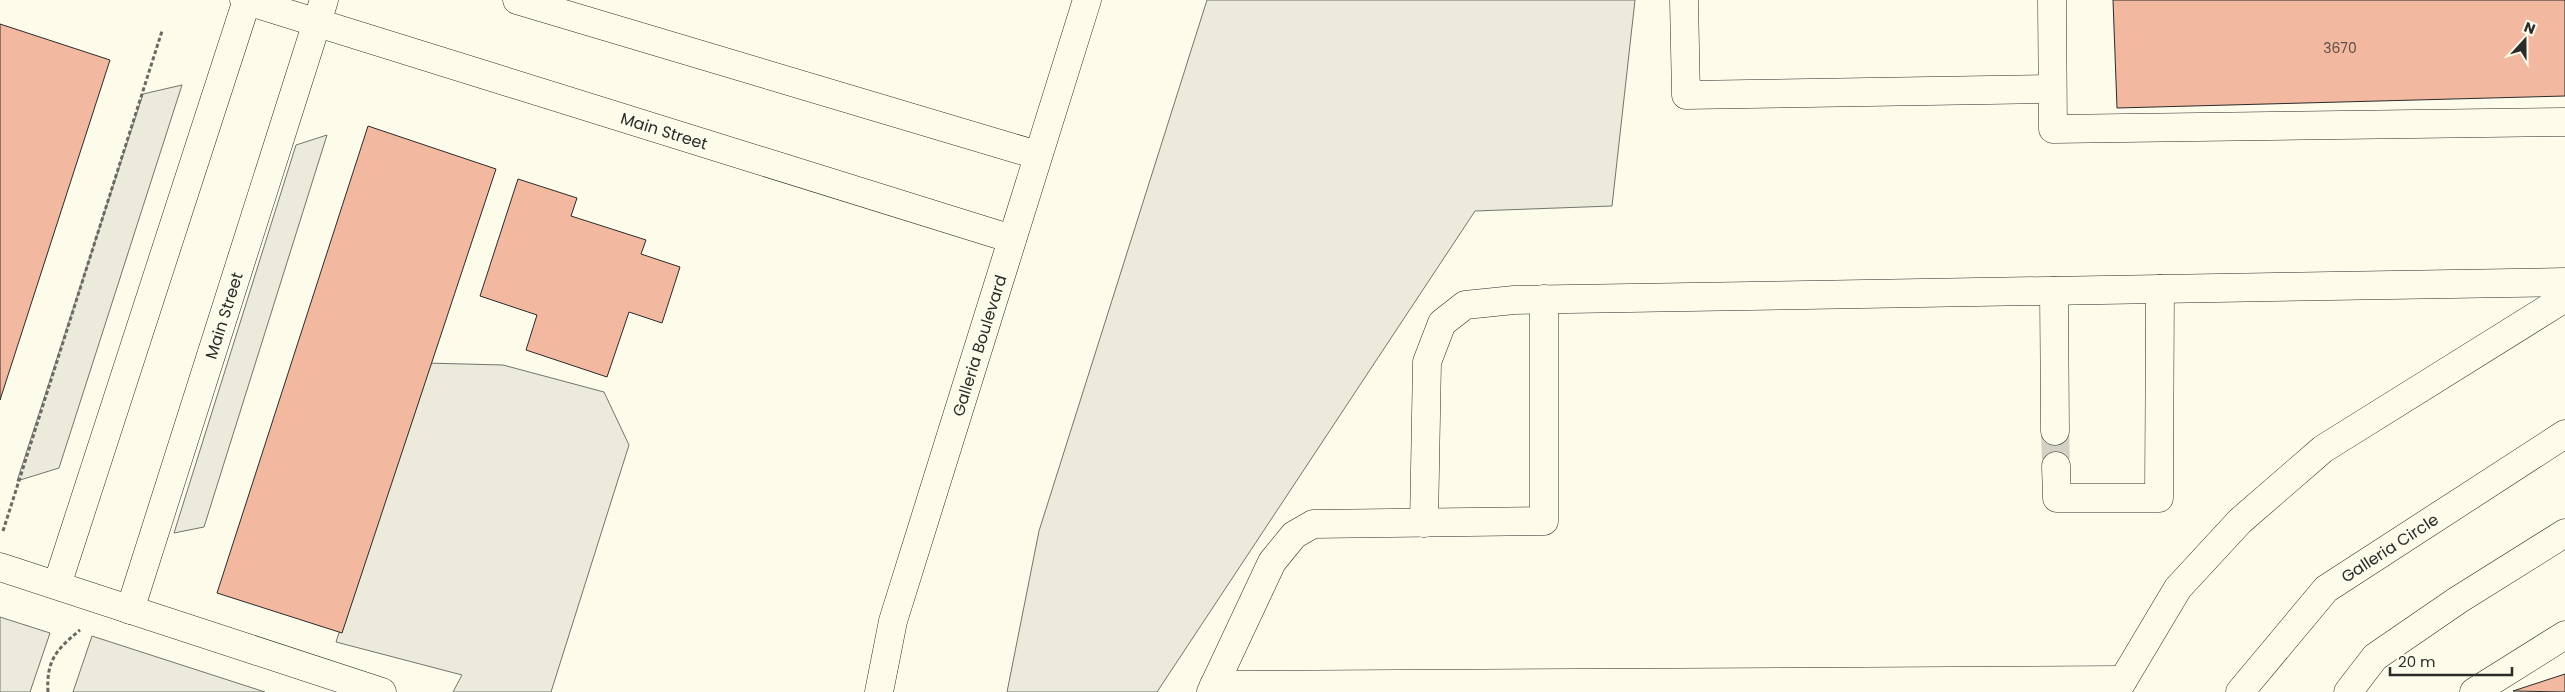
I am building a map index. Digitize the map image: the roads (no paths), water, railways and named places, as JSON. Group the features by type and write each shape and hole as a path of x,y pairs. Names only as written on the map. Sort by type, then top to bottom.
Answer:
{"street":[{"name":"Main Street","path":"57,585 246,0 320,11 1012,239"},
{"path":"517,0 1037,155"},
{"name":"Galleria Boulevard","path":"879,692 893,621 1037,155 1087,0"},
{"path":"1684,0 1686,95 2052,89"},
{"path":"2052,0 2053,129 2565,122"},
{"name":"Main Street","path":"130,610 320,11"},
{"path":"1424,523 1427,362 1442,323 1465,305 1544,299 2565,282"},
{"path":"2056,466 2057,498 2159,498 2160,289"},
{"path":"2054,291 2055,431"},
{"path":"1544,299 1544,521 1313,524 1294,535 1272,562 1212,688 2119,686 2178,588 2254,509 2323,449 2565,298"},
{"name":"Galleria Circle","path":"2240,692 2326,589 2565,434"},
{"path":"2348,692 2375,657 2458,600 2565,533"},
{"path":"0,567 382,692"},
{"path":"2474,692 2565,636"}],"tunnel":[{"path":"2055,431 2056,466"}]}
